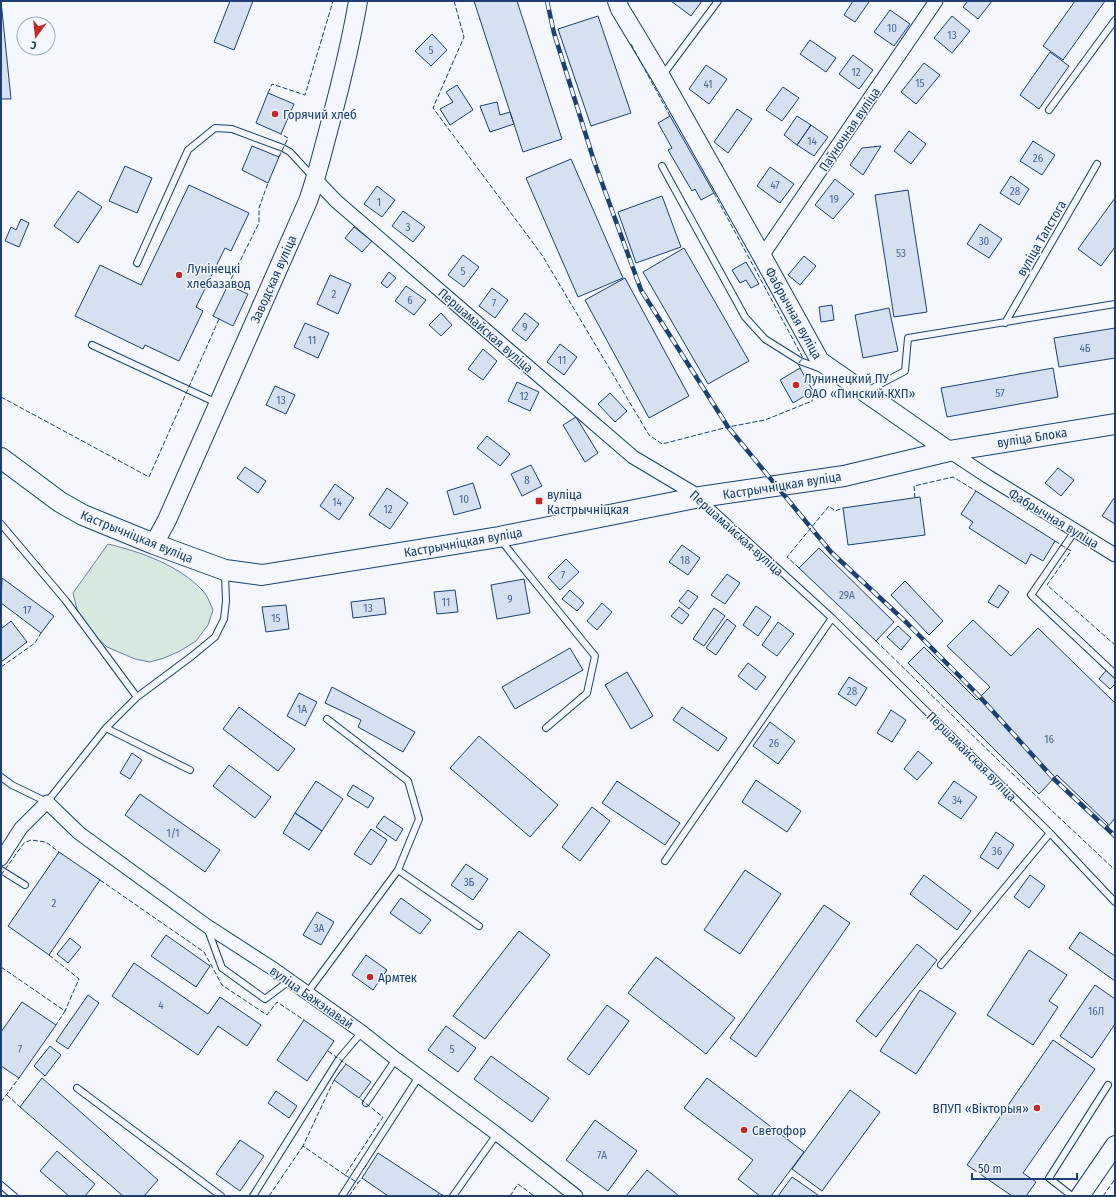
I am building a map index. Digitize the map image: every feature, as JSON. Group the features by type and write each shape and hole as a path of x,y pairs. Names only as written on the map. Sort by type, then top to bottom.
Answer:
{"main road":[{"name":"вуліца Блока","path":"949,451 1115,424"},
{"name":"Кастрычніцкая вуліца","path":"1,458 60,502 83,515 154,544 225,570 262,575 499,537 700,497 844,476 949,451"}],"street":[{"name":"Заводская вуліца","path":"154,544 167,520 316,180 352,35 358,1"},
{"name":"Паўночная вуліца","path":"762,256 936,1"},
{"name":"Фабрычная вуліца","path":"621,4 820,361 949,451 1115,555"},
{"name":"Першамайская вуліца","path":"316,180 336,201 633,456 700,497"},
{"path":"1,859 21,828 47,802"},
{"name":"вуліца Бажэнавай","path":"47,802 79,833 207,926 275,970 362,1032 576,1196"},
{"path":"1080,1196 1115,1145"}],"lane":[{"path":"661,77 718,1"},
{"path":"1049,110 1115,20"},
{"path":"137,263 188,150 215,128 232,129 283,148 290,152 316,180"},
{"name":"вуліца Талстога","path":"1005,323 1096,164"},
{"path":"662,166 745,317 765,339 800,361 843,378"},
{"path":"864,392 905,371 908,338 1115,304"},
{"path":"92,345 218,404"},
{"name":"Першамайская вуліца","path":"700,497 832,618 1050,833 1115,902"},
{"path":"1,524 66,601 137,697"},
{"path":"1075,531 1031,595 1115,674"},
{"path":"499,537 595,656 587,692 546,728"},
{"path":"1,777 12,785 47,802 106,728 137,697 215,637 224,619 226,601 225,570"},
{"path":"665,861 832,618"},
{"path":"307,993 398,870 419,819 408,781 327,720"},
{"path":"106,728 190,770"},
{"path":"1,784 12,785"},
{"path":"941,965 1050,833"},
{"path":"1,870 25,885"},
{"path":"398,870 479,926"},
{"path":"207,926 222,968 265,998 289,981"},
{"path":"253,1196 339,1059 362,1032"},
{"path":"366,1103 396,1059"},
{"path":"342,1196 420,1075"},
{"path":"1072,1196 1049,1178 1108,1085"},
{"path":"77,1088 221,1196"},
{"path":"453,1196 497,1134"},
{"path":"1,1185 14,1196"}],"shaded area":[{"path":"108,544 133,551 159,561 183,574 203,591 213,610 208,625 196,641 180,651 150,662 135,659 107,647 93,634 78,613 73,593"}],"building":[{"path":"1,1 11,99 1,99"},
{"path":"230,1 253,1 234,50 214,42"},
{"path":"474,1 517,1 562,139 523,152"},
{"path":"671,1 702,1 691,16"},
{"path":"853,1 869,2 855,22 844,15"},
{"path":"968,1 992,1 978,19 963,7"},
{"path":"1075,1 1105,1 1063,60 1043,46"},
{"path":"890,10 910,24 894,46 874,32"},
{"path":"598,16 631,113 591,126 558,29"},
{"path":"952,16 970,31 952,53 934,38"},
{"path":"432,34 447,50 431,66 415,51"},
{"path":"810,40 836,58 826,72 800,54"},
{"path":"1050,52 1069,66 1039,109 1020,95"},
{"path":"853,55 873,70 859,89 839,74"},
{"path":"924,63 940,75 916,104 901,92"},
{"path":"706,65 727,79 709,104 689,89"},
{"path":"457,85 473,110 450,125 440,109 453,102 446,92"},
{"path":"783,87 799,98 782,121 766,110"},
{"name":"Горячий хлеб","path":"268,93 294,104 281,134 256,123"},
{"path":"497,102 500,115 510,112 514,124 490,132 480,106"},
{"path":"737,109 752,119 728,153 714,142"},
{"path":"670,116 714,193 701,200 695,189 692,191 668,150 672,148 658,123"},
{"path":"797,116 811,125 797,145 784,135"},
{"path":"811,125 828,137 814,156 797,145"},
{"path":"909,131 926,144 911,164 894,151"},
{"path":"1033,141 1055,155 1042,175 1020,161"},
{"path":"252,146 279,157 268,183 242,170"},
{"path":"881,146 863,175 850,165 862,148"},
{"path":"571,159 623,278 578,297 526,178"},
{"path":"125,166 152,178 137,213 109,201"},
{"path":"770,167 794,184 780,203 757,186"},
{"path":"1011,176 1029,189 1019,205 1000,193"},
{"path":"835,179 854,194 833,219 815,205"},
{"name":"Лунінецкі хлебазавод","path":"189,185 249,213 231,251 225,248 196,307 203,311 179,361 145,345 143,349 75,316 100,265 141,285"},
{"path":"377,186 395,200 382,217 364,204"},
{"path":"908,190 927,312 894,317 875,195"},
{"path":"78,191 102,207 78,243 54,226"},
{"path":"662,196 681,247 636,263 618,212"},
{"path":"1115,198 1115,247 1101,266 1078,249"},
{"path":"403,211 425,227 413,242 392,226"},
{"path":"21,219 29,223 19,247 5,241 11,227 16,230"},
{"path":"980,224 1002,239 989,258 967,244"},
{"path":"354,227 372,241 362,252 345,238"},
{"path":"684,248 749,361 708,384 643,272"},
{"path":"463,255 479,267 464,287 448,275"},
{"path":"804,256 816,266 800,285 788,275"},
{"path":"746,262 759,284 751,288 746,280 740,283 732,270"},
{"path":"389,272 396,278 387,288 381,283"},
{"path":"330,275 351,284 338,314 317,304"},
{"path":"625,278 689,396 649,418 585,300"},
{"path":"228,285 248,294 233,326 213,316"},
{"path":"406,286 426,300 414,315 395,301"},
{"path":"492,288 508,300 495,318 479,306"},
{"path":"832,305 834,320 821,322 819,307"},
{"path":"889,308 898,351 863,358 855,315"},
{"path":"441,313 452,325 441,336 429,325"},
{"path":"525,313 539,324 526,341 512,330"},
{"path":"305,323 329,333 318,358 294,347"},
{"path":"1115,328 1115,358 1059,367 1054,338"},
{"path":"560,344 577,357 564,375 547,362"},
{"path":"483,349 497,361 483,380 468,369"},
{"name":"Лунинецкий ПУ ОАО «Пинский КХП»","path":"800,368 813,391 793,403 780,380"},
{"path":"1053,368 1058,397 947,417 941,388"},
{"path":"517,382 539,392 530,411 508,401"},
{"path":"275,386 295,395 286,414 266,405"},
{"path":"610,393 627,411 615,422 598,404"},
{"path":"576,417 598,453 585,462 563,425"},
{"path":"487,436 510,454 500,466 477,448"},
{"path":"531,465 542,486 522,496 511,474"},
{"path":"245,467 266,481 258,493 237,478"},
{"path":"1058,468 1074,480 1061,496 1045,483"},
{"path":"473,483 481,508 454,515 447,491"},
{"path":"335,484 354,498 339,520 320,506"},
{"path":"387,488 408,503 390,529 369,515"},
{"path":"976,491 1055,541 1043,561 1031,554 1026,564 969,528 973,522 961,514"},
{"path":"920,497 925,535 848,545 843,508"},
{"path":"1114,498 1115,499 1115,524 1102,516"},
{"path":"682,545 700,558 688,575 669,562"},
{"path":"819,548 894,622 876,641 799,568"},
{"path":"566,559 579,572 560,590 548,577"},
{"path":"727,574 740,583 725,604 711,595"},
{"path":"2,578 54,616 41,633 1,603"},
{"path":"524,579 530,613 497,619 491,585"},
{"path":"905,581 943,621 929,635 891,595"},
{"path":"999,585 1009,592 998,608 988,602"},
{"path":"455,590 458,612 437,614 434,592"},
{"path":"570,590 584,603 577,611 562,599"},
{"path":"688,590 698,597 689,609 679,601"},
{"path":"384,598 386,614 353,618 351,602"},
{"path":"602,603 612,612 597,630 587,621"},
{"path":"286,605 289,629 266,632 262,607"},
{"path":"756,606 771,617 758,636 743,625"},
{"path":"679,607 689,615 682,624 671,616"},
{"path":"714,608 725,616 704,646 693,639"},
{"path":"727,619 736,626 716,655 706,648"},
{"path":"973,620 1011,656 1038,628 1115,703 1115,818 1107,828 1108,824 1057,775 1039,794 908,663 924,647 977,700 990,687 947,646"},
{"path":"11,621 27,642 1,662 1,629"},
{"path":"778,622 794,634 777,656 762,645"},
{"path":"898,626 911,638 901,650 887,637"},
{"path":"570,648 583,670 515,709 502,687"},
{"path":"748,663 766,677 756,690 738,676"},
{"path":"1108,668 1115,674 1115,684 1110,689 1099,679"},
{"path":"627,672 653,716 631,729 605,685"},
{"path":"849,677 867,688 856,706 838,694"},
{"path":"332,687 415,732 403,752 358,727 361,720 325,703"},
{"path":"299,693 317,702 305,726 287,716"},
{"path":"239,707 295,749 278,771 223,729"},
{"path":"682,707 727,738 718,751 673,720"},
{"path":"891,710 906,720 892,742 877,733"},
{"path":"770,722 795,741 778,764 753,746"},
{"path":"479,736 558,805 530,837 450,768"},
{"path":"918,751 932,763 917,780 904,769"},
{"path":"132,753 142,760 130,779 120,773"},
{"path":"229,765 271,797 255,818 213,786"},
{"path":"756,780 801,811 787,832 742,802"},
{"path":"316,781 343,799 322,831 295,813"},
{"path":"617,781 680,823 665,845 602,803"},
{"path":"954,781 977,797 961,819 938,803"},
{"path":"353,785 374,798 368,808 347,795"},
{"path":"140,794 220,850 205,872 125,815"},
{"path":"592,807 610,821 580,861 562,847"},
{"path":"295,813 322,831 309,850 283,833"},
{"path":"384,816 403,829 396,841 376,827"},
{"path":"371,829 387,840 371,865 354,854"},
{"path":"996,832 1014,845 998,869 980,857"},
{"path":"59,852 100,880 49,955 8,926"},
{"path":"466,864 488,879 473,900 451,885"},
{"path":"745,870 781,894 740,954 704,930"},
{"path":"924,875 971,911 957,930 910,894"},
{"path":"1030,875 1045,886 1029,908 1014,897"},
{"path":"401,898 431,920 420,934 390,913"},
{"path":"824,905 850,923 756,1057 730,1038"},
{"path":"317,912 334,922 321,945 303,935"},
{"path":"519,931 550,955 485,1039 453,1016"},
{"path":"1080,932 1115,956 1115,981 1069,948"},
{"path":"166,935 210,966 196,987 151,956"},
{"path":"70,938 81,947 68,963 57,954"},
{"path":"917,944 937,960 876,1037 856,1021"},
{"path":"1029,950 1067,975 1049,1001 1058,1007 1033,1045 987,1015"},
{"path":"366,955 387,970 373,990 352,975"},
{"path":"656,957 735,1018 706,1054 628,993"},
{"path":"134,963 208,1014 220,997 261,1025 247,1046 218,1026 198,1055 112,996"},
{"path":"1095,985 1115,999 1115,1024 1092,1058 1060,1036"},
{"path":"920,990 956,1013 916,1074 880,1051"},
{"path":"88,995 99,1003 68,1049 56,1041"},
{"path":"22,1002 56,1025 19,1078 1,1066 1,1032"},
{"path":"607,1005 629,1021 589,1075 567,1059"},
{"path":"304,1020 334,1041 307,1081 277,1060"},
{"path":"446,1026 476,1048 458,1072 428,1050"},
{"name":"ВПУП «Вікторыя»","path":"1053,1040 1095,1069 1023,1173 1036,1182 1026,1196 1012,1196 967,1165"},
{"path":"50,1046 61,1055 45,1076 34,1066"},
{"path":"491,1056 549,1098 532,1122 474,1079"},
{"path":"346,1064 371,1082 359,1098 334,1080"},
{"path":"42,1078 158,1180 144,1196 123,1196 20,1107"},
{"name":"Светофор","path":"707,1078 804,1152 771,1196 760,1196 738,1179 753,1160 684,1108"},
{"path":"850,1090 880,1112 822,1191 792,1169"},
{"path":"276,1091 297,1106 289,1118 268,1103"},
{"path":"595,1120 637,1151 608,1191 566,1160"},
{"path":"240,1140 264,1156 240,1191 216,1174"},
{"path":"57,1151 95,1184 85,1196 69,1196 40,1171"},
{"path":"378,1153 439,1193 437,1196 388,1196 362,1178"},
{"path":"647,1170 679,1196 626,1196"},
{"path":"792,1177 818,1195 778,1196"}],"railway":[{"path":"547,1 554,33 594,161 641,290 728,427 831,552 907,623 980,697 1054,779 1115,836"}],"fence":[{"path":"268,93 272,84 305,95 333,1"},
{"path":"454,1 464,37 433,108 542,255 649,435 662,444 728,427 765,420 812,401 815,390"},
{"path":"631,44 670,116"},
{"path":"279,157 288,138 281,134"},
{"path":"228,285 259,223 259,208 268,183"},
{"path":"714,193 803,358 798,364 801,369"},
{"path":"1,397 149,477 219,319"},
{"path":"915,498 914,486 953,477 976,491"},
{"path":"799,568 787,557 829,506 835,511 843,508"},
{"path":"1055,541 1071,551 1047,585 1115,645"},
{"path":"1,667 35,643 41,633"},
{"path":"876,641 999,761 1115,870"},
{"path":"1,875 24,843 31,840 46,842 59,852"},
{"path":"100,880 204,952 222,985 267,1015 277,1002 304,1020"},
{"path":"49,955 79,979 65,1011"},
{"path":"1,967 65,1011 56,1025"},
{"path":"328,1051 346,1064"},
{"path":"1,1102 19,1078"},
{"path":"334,1080 303,1146 345,1175 383,1117 359,1098"},
{"path":"7,1095 20,1107"},
{"path":"269,1196 303,1146"},
{"path":"345,1175 358,1183 362,1178"},
{"path":"1103,1196 1115,1179"},
{"path":"349,1196 358,1183"},
{"path":"510,1196 518,1184 534,1196"},
{"path":"439,1193 444,1196"}],"place":[{"name":"Горячий хлеб","path":"275,114"},
{"name":"Лунінецкі хлебазавод","path":"179,275"},
{"name":"Лунинецкий ПУ ОАО «Пинский КХП»","path":"796,385"},
{"name":"вуліца Кастрычніцкая","path":"539,501"},
{"name":"Армтек","path":"370,977"},
{"name":"ВПУП «Вікторыя»","path":"1037,1108"},
{"name":"Светофор","path":"744,1130"}]}
